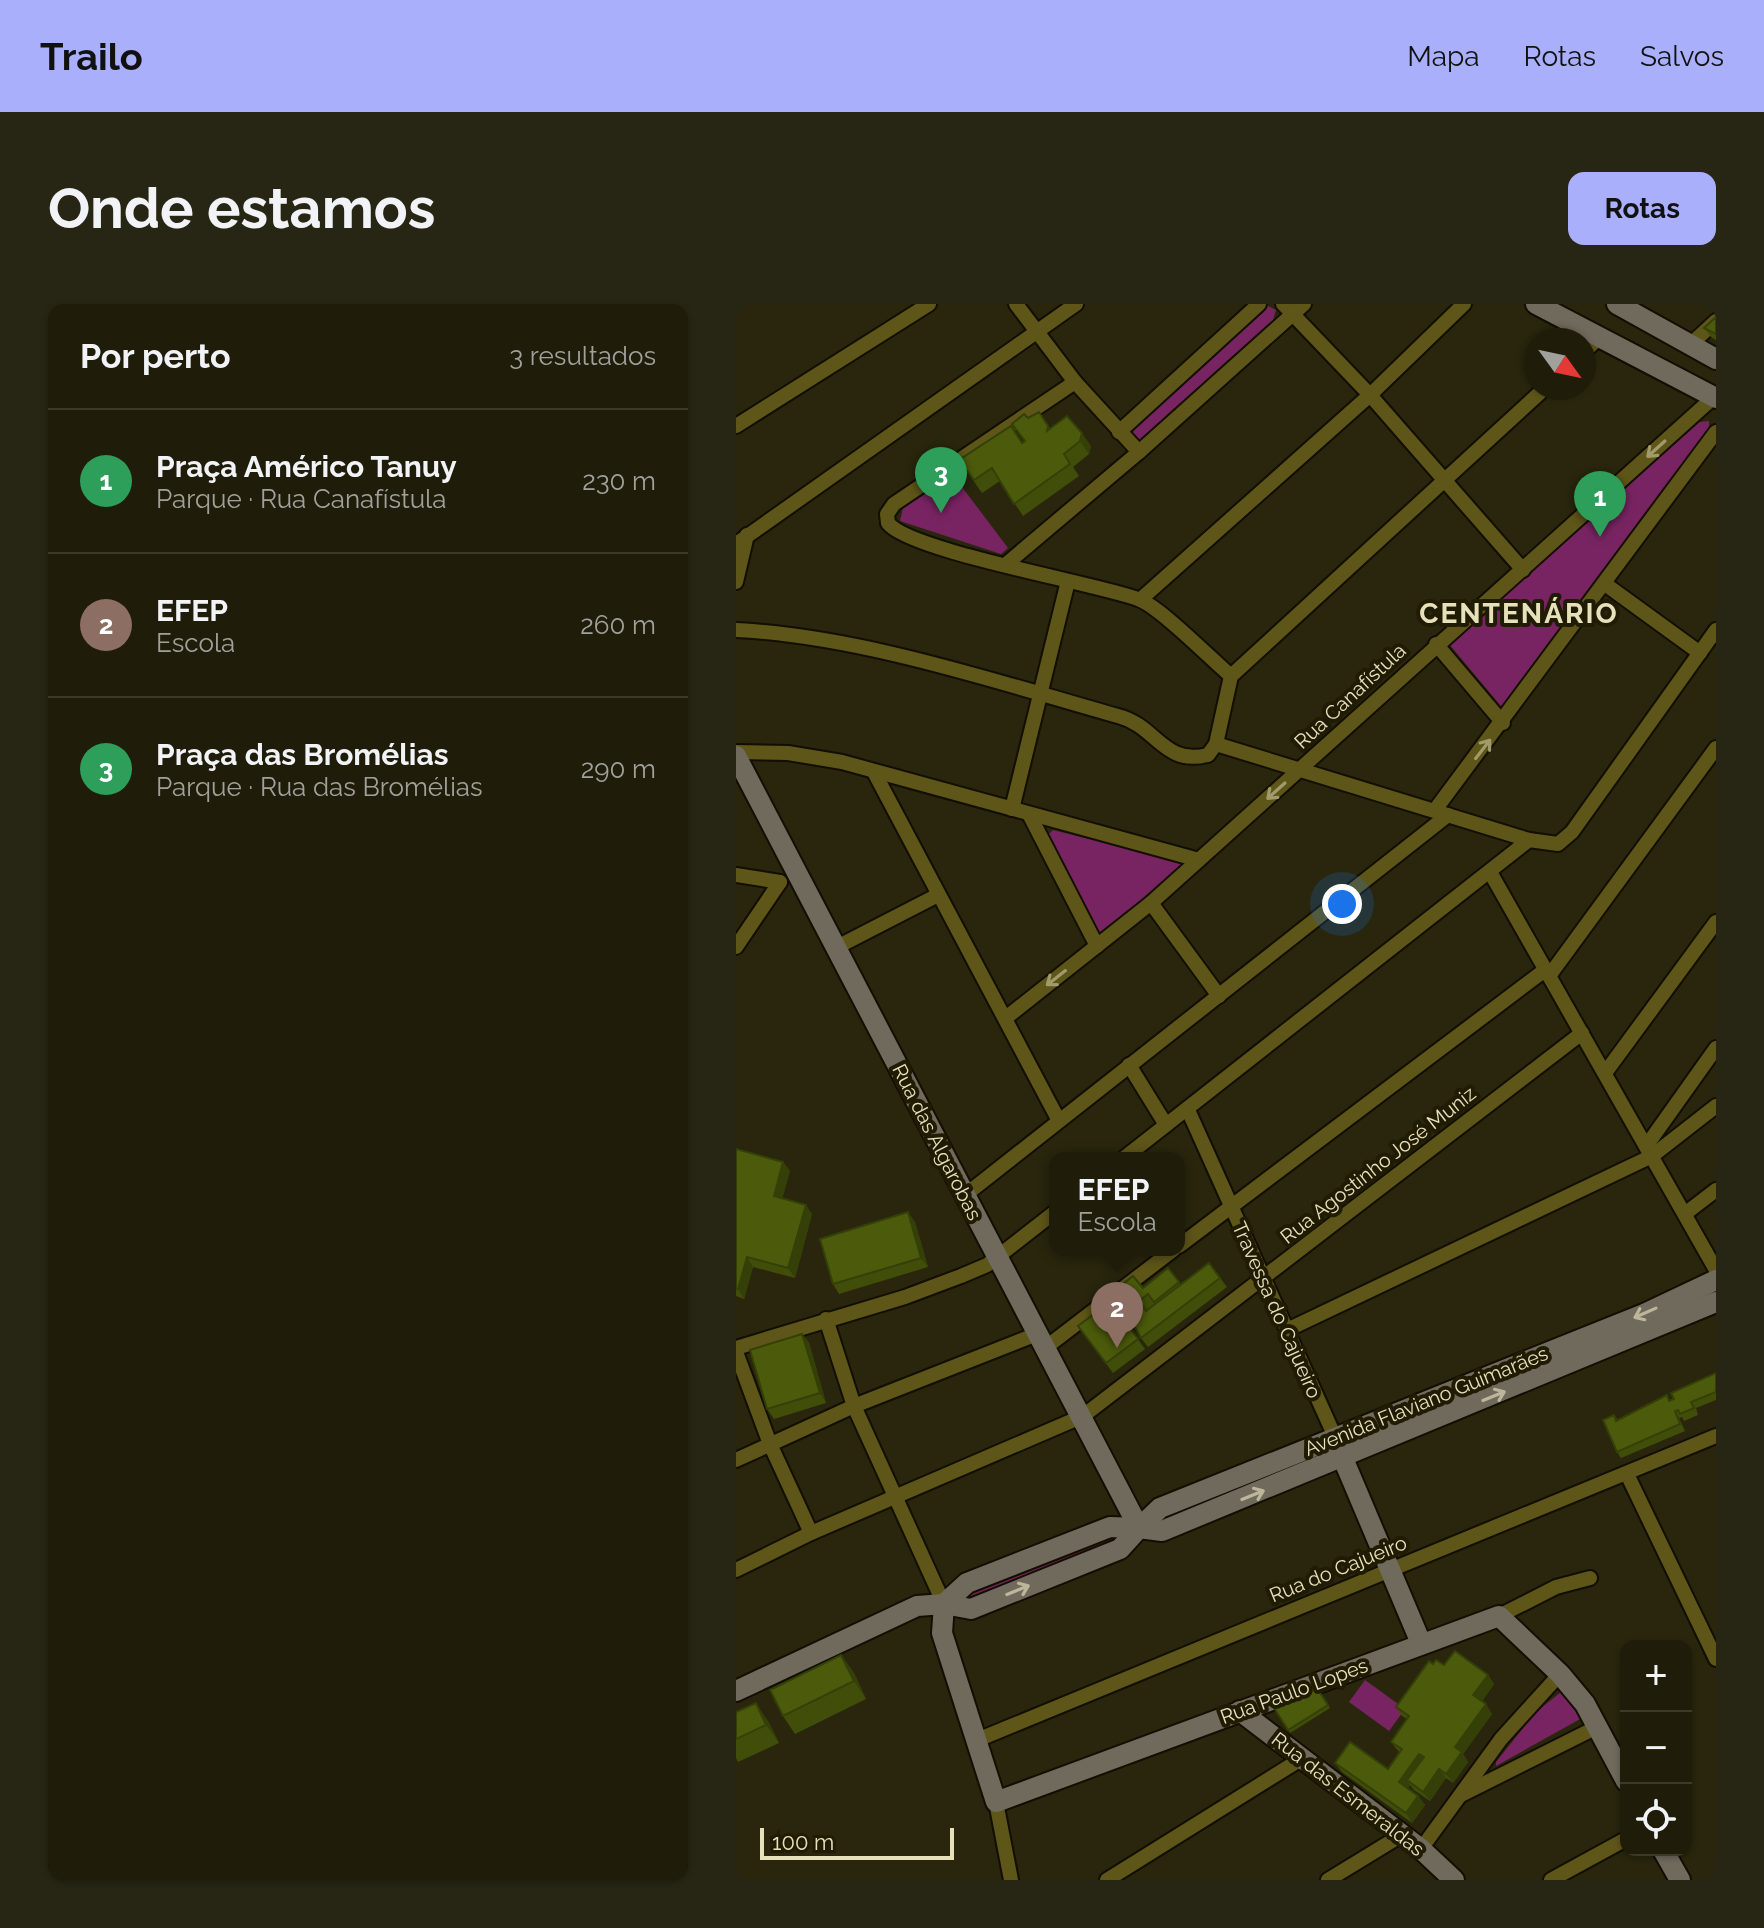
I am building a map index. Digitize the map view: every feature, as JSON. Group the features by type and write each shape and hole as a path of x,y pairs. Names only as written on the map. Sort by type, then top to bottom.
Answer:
{"street":[{"path":"736,426 914,310 929,304"},
{"path":"1016,304 1075,382 1139,452"},
{"path":"736,582 742,540 1076,304"},
{"path":"1119,432 1259,304"},
{"path":"1141,599 1370,395 1464,304"},
{"path":"1536,304 1715,397"},
{"path":"1617,304 1716,359"},
{"path":"1005,565 1139,452 1294,307 1523,570"},
{"path":"1690,345 1716,321"},
{"path":"1596,341 1600,337"},
{"path":"1715,397 1712,386 1716,375"},
{"path":"1075,382 894,504 887,517 899,533 1005,565 1141,599 1231,676"},
{"name":"Rua Canafístula","path":"1007,1017 1151,903 1436,644 1715,397"},
{"path":"736,630 820,637 1041,694 1137,722 1159,745 1184,756 1208,755 1216,744 1231,676 1532,400"},
{"path":"964,1196 1058,1119 1219,996 1442,812 1503,723 1716,432"},
{"path":"1012,809 1068,581"},
{"path":"1605,584 1700,653"},
{"path":"1216,744 1529,840 1558,844 1568,837 1716,630"},
{"path":"1436,644 1503,723"},
{"path":"1185,1241 1547,973 1716,748"},
{"path":"736,754 788,753 874,772 1199,860"},
{"name":"Rua das Algarobas","path":"736,754 788,879 837,947 1139,1528"},
{"path":"874,772 938,895 1007,1017 1058,1119"},
{"path":"1029,814 1097,946"},
{"path":"1132,1152 1529,840"},
{"path":"1490,872 1716,1270"},
{"path":"736,875 788,879"},
{"path":"736,947 788,879"},
{"path":"837,947 938,895"},
{"path":"1151,903 1219,996"},
{"path":"1605,1073 1716,922"},
{"name":"Rua Agostinho José Muniz","path":"736,1570 811,1533 1083,1416 1582,1033"},
{"path":"1649,1150 1716,1048"},
{"path":"1129,1065 1166,1125"},
{"path":"1287,1330 1649,1150 1716,1106"},
{"name":"Travessa do Cajueiro","path":"1188,1110 1335,1437 1421,1643"},
{"path":"1686,1213 1716,1190"},
{"path":"811,1533 770,1444 736,1350 826,1319 905,1297 987,1265 1049,1217"},
{"path":"736,1460 854,1406 1041,1341 1164,1256"},
{"name":"Avenida Flaviano Guimarães","path":"736,1691 917,1606 944,1604 971,1609 1120,1549 1160,1508 1644,1314 1716,1280"},
{"name":"Avenida Flaviano Guimarães","path":"1139,1528 1162,1531 1716,1302"},
{"path":"826,1319 854,1406 944,1604 942,1633 996,1802 1011,1880"},
{"name":"Rua do Cajueiro","path":"977,1740 1716,1436"},
{"path":"1627,1474 1716,1659"},
{"name":"Rua Paulo Lopes","path":"996,1802 1499,1616 1556,1587 1590,1578"},
{"path":"1499,1616 1560,1674 1585,1704 1620,1770"},
{"path":"1421,1849 1501,1739 1560,1674"},
{"name":"Rua das Esmeraldas","path":"1240,1711 1421,1849 1454,1880"},
{"path":"1461,1795 1597,1727"},
{"path":"1107,1880 1301,1759"},
{"path":"1328,1880 1400,1836"},
{"path":"1551,1880 1620,1842"},
{"path":"1666,1856 1680,1880"}],"shaded area":[{"path":"1266,305 1276,310 1272,323 1141,440 1136,440 1129,432"},
{"path":"1709,421 1709,430 1505,711 1449,644 1699,422"},
{"path":"953,475 1008,548 1001,554 900,521 903,508"},
{"path":"1053,830 1181,862 1182,868 1101,935 1047,836"},
{"path":"1115,1530 1121,1544 964,1601 964,1589"},
{"path":"1365,1680 1405,1709 1389,1731 1349,1702"},
{"path":"1561,1692 1569,1696 1582,1718 1496,1766 1536,1712"}],"building":[{"path":"1716,317 1716,334 1704,328"},
{"path":"1039,412 1048,426 1047,431 1067,416 1082,433 1080,441 1064,454 1070,464 1014,504 992,468 974,480 959,460 1011,426 1022,443 1025,441 1012,424 1024,414 1028,418"},
{"path":"736,1149 783,1162 774,1196 806,1205 788,1268 747,1257 738,1289 736,1289"},
{"path":"908,1212 921,1258 833,1284 820,1239"},
{"path":"1209,1263 1220,1278 1141,1338 1129,1315 1142,1305 1146,1311"},
{"path":"1168,1268 1179,1282 1154,1302 1148,1294 1132,1307 1117,1289 1133,1276 1143,1288"},
{"path":"1110,1302 1138,1339 1106,1363 1078,1326"},
{"path":"802,1334 820,1393 767,1409 750,1350"},
{"path":"1716,1373 1716,1392 1691,1402 1694,1408 1680,1414 1678,1410 1675,1411 1680,1424 1617,1452 1603,1420 1614,1415 1616,1421 1667,1395 1669,1401 1674,1399 1671,1393"},
{"path":"1455,1651 1488,1675 1473,1695 1486,1704 1455,1747 1462,1752 1446,1774 1439,1769 1423,1792 1407,1780 1424,1757 1419,1754 1399,1782 1418,1796 1406,1813 1335,1763 1350,1742 1388,1769 1402,1749 1391,1742 1409,1716 1396,1707 1429,1661 1433,1664 1436,1660 1444,1665"},
{"path":"841,1655 854,1681 783,1716 770,1690"},
{"path":"1315,1685 1328,1705 1288,1730 1271,1703"},
{"path":"756,1703 766,1725 736,1739 736,1712"}],"place":[{"name":"Praça das Bromélias","path":"941,513"},
{"name":"Praça Américo Tanuy","path":"1600,537"},
{"name":"EFEP","path":"1117,1348"}],"district":[{"name":"CENTENÁRIO","path":"1519,613"}]}
